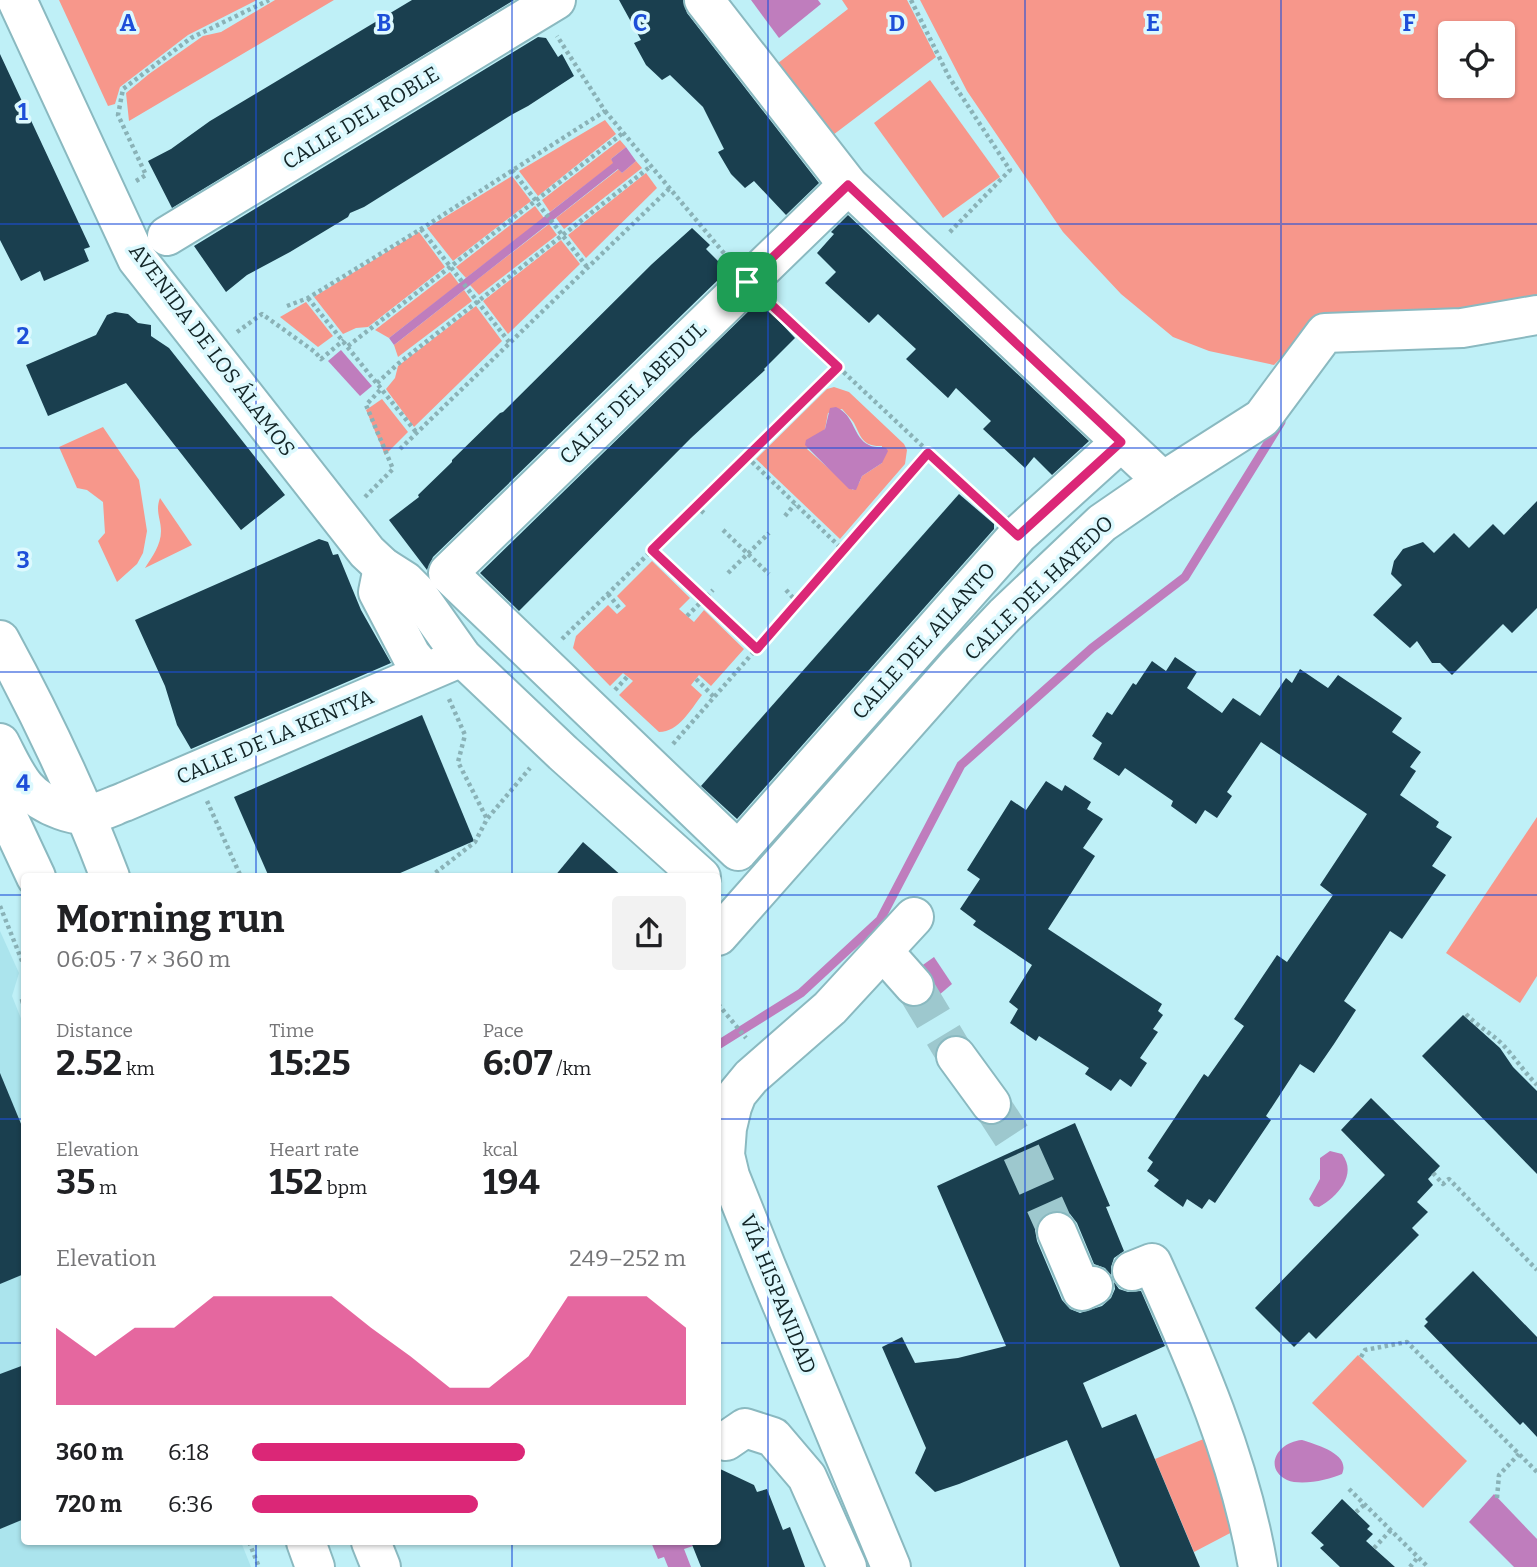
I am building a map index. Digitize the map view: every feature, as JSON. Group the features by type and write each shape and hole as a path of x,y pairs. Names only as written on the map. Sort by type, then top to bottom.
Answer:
{"street":[{"name":"AVENIDA DE LOS ÁLAMOS","path":"17,0 137,258 367,552 416,592 461,657 571,761 697,873"},
{"path":"705,0 848,185 1163,481"},
{"name":"CALLE DEL ROBLE","path":"167,236 548,5"},
{"name":"CALLE DEL ABEDUL","path":"738,851 449,573 848,185"},
{"name":"CALLE DEL HAYEDO","path":"725,913 1005,615 1102,523 1262,418 1325,333 1462,328 1537,315"},
{"name":"CALLE DEL AILANTO","path":"738,851 1018,536 1121,442"},
{"path":"383,567 378,592 411,654 432,684"},
{"path":"0,640 29,693 87,815 109,873"},
{"name":"CALLE DE LA KENTYA","path":"87,815 432,684 461,657"},
{"path":"0,743 25,789 32,796 48,806 68,813 87,815"},
{"path":"0,800 34,873"},
{"name":"VÍA HISPANIDAD","path":"891,1567 761,1253 730,1176 725,1155 727,1128 737,1094 751,1077 830,1009 914,917"},
{"path":"883,951 914,986"},
{"path":"956,1056 990,1104"},
{"path":"1057,1231 1082,1291 1093,1286"},
{"path":"1132,1270 1152,1263 1198,1364 1244,1498 1258,1567"},
{"path":"726,1441 745,1428 773,1437 807,1477 847,1567"},
{"path":"307,1545 316,1567"},
{"path":"372,1545 381,1567"}],"path":[{"path":"135,181 146,175 118,115 123,89 191,38 269,0"},
{"path":"911,0 949,77 1010,170 924,257"},
{"path":"548,5 605,111 747,282 1018,536"},
{"path":"287,306 308,298 421,229 605,111"},
{"path":"348,346 623,133"},
{"path":"367,495 393,468 366,405 379,386 399,363 651,166"},
{"path":"512,170 587,267"},
{"path":"400,449 670,188"},
{"path":"421,229 509,342"},
{"path":"308,298 416,432"},
{"path":"234,334 262,314 321,359 344,340"},
{"path":"556,645 838,367"},
{"path":"665,753 928,453"},
{"path":"747,457 843,550"},
{"path":"785,516 795,504"},
{"path":"696,506 706,515"},
{"path":"723,530 769,574"},
{"path":"728,573 769,533"},
{"path":"652,550 757,649"},
{"path":"687,616 713,590"},
{"path":"786,590 797,602"},
{"path":"608,594 621,610"},
{"path":"613,692 627,677"},
{"path":"696,679 714,697"},
{"path":"432,684 448,696 465,735 458,762 487,819"},
{"path":"435,873 475,842 487,819 531,767"},
{"path":"202,791 239,873"},
{"path":"0,906 21,958"},
{"path":"721,1007 750,1043"},
{"path":"1466,1014 1479,1028 1490,1032 1506,1048 1520,1068 1537,1085"},
{"path":"1433,1173 1443,1184 1449,1179 1537,1270"},
{"path":"1361,1357 1365,1350 1406,1342 1537,1472"},
{"path":"1497,1499 1499,1475 1519,1454"},
{"path":"1349,1489 1428,1567"},
{"path":"1356,1512 1364,1505"},
{"path":"1374,1548 1391,1530"},
{"path":"250,1545 259,1567"},
{"path":"1410,1567 1418,1557"}],"shaded area":[{"path":"59,0 257,0 188,35 120,87 115,104 108,106"},
{"path":"275,0 334,0 129,121 126,93 203,36 221,32"},
{"path":"751,0 818,0 821,4 779,38"},
{"path":"842,0 907,0 936,57 829,138 773,67 848,9"},
{"path":"920,0 1537,0 1537,301 1471,317 1318,321 1274,365 1209,351 1173,337 1121,294 1063,232 967,91"},
{"path":"930,80 1000,177 943,218 874,123"},
{"path":"605,120 616,134 538,196 519,171"},
{"path":"620,140 626,147 611,159 614,163 550,212 542,200"},
{"path":"626,147 636,161 622,173 618,169 394,345 389,338 613,163 611,159"},
{"path":"636,161 642,168 564,229 556,218 619,169 622,173"},
{"path":"646,173 657,188 586,258 568,235"},
{"path":"512,176 531,201 453,261 427,228"},
{"path":"535,206 544,218 466,278 456,267"},
{"path":"549,224 557,235 479,295 470,285"},
{"path":"419,232 445,267 368,327 356,328 343,334 314,297"},
{"path":"561,240 580,264 508,334 483,301"},
{"path":"450,272 459,284 389,338 375,330"},
{"path":"464,290 472,301 398,357 394,345"},
{"path":"306,302 333,336 318,347 280,317"},
{"path":"476,306 502,341 414,427 386,389 395,378 398,366"},
{"path":"341,350 372,386 360,396 328,361"},
{"path":"834,387 849,392 904,444 907,450 905,464 840,539 756,459 827,389","holes":["842,409 867,443 882,446 882,463 862,476 853,490 807,449 825,429 828,413"]},
{"path":"382,399 408,432 385,455 366,410"},
{"path":"836,407 847,415 864,442 886,448 888,451 882,463 862,476 856,490 849,489 805,445 806,440 825,429 830,408"},
{"path":"103,427 139,480 147,531 143,553 137,564 117,582 98,541 105,533 103,502 87,490 77,488 59,447"},
{"path":"160,498 192,545 145,568 156,551 161,536 158,507"},
{"path":"652,561 690,598 679,609 694,622 704,610 744,649 711,686 699,675 691,685 702,695 678,724 659,732 619,695 633,681 623,673 610,686 573,648 576,636 608,605 617,614 626,606 617,596"},
{"path":"1537,817 1537,976 1520,1003 1446,953"},
{"path":"0,931 19,973 12,996 21,1018 21,1545 242,1545 251,1567 0,1567"},
{"path":"934,957 952,984 939,995 920,967"},
{"path":"1330,1151 1342,1154 1348,1170 1346,1177 1343,1185 1332,1197 1319,1207 1314,1206 1309,1199 1320,1179 1320,1158"},
{"path":"1358,1355 1467,1461 1423,1508 1312,1403"},
{"path":"1223,1431 1257,1519 1194,1552 1155,1459"},
{"path":"1302,1440 1337,1456 1342,1461 1342,1474 1307,1482 1293,1482 1280,1475 1276,1469 1276,1456 1286,1445"},
{"path":"1494,1494 1537,1539 1537,1567 1514,1567 1469,1522"},
{"path":"652,1545 693,1546 684,1549 691,1567 668,1567 664,1557 658,1559"}],"building":[{"path":"412,0 514,0 172,208 148,161"},
{"path":"619,0 683,0 687,13 819,183 786,215 754,181 745,188 731,174 718,152 724,149 703,107 670,75 662,80 646,65 634,43 641,40"},
{"path":"538,37 546,38 558,57 562,54 574,76 364,207 350,213 348,217 247,275 226,292 194,246"},
{"path":"0,54 90,247 84,249 89,261 44,281 40,271 21,281 0,240"},
{"path":"848,215 1089,441 1052,475 1034,457 1025,468 983,429 991,421 956,388 948,398 906,359 916,349 878,314 869,323 825,283 836,272 817,253 834,234 831,232"},
{"path":"692,228 710,245 706,249 720,263 721,277 433,557 427,570 389,520 419,497 452,460"},
{"path":"757,303 762,303 795,338 519,611 480,573"},
{"path":"115,312 128,314 138,323 151,325 151,336 169,348 285,495 241,530 126,383 48,416 26,365 96,335 107,315"},
{"path":"959,494 994,524 994,529 737,819 701,786"},
{"path":"1537,501 1537,608 1512,633 1503,624 1452,675 1440,663 1432,663 1417,641 1410,648 1373,615 1402,585 1391,574 1394,561 1403,549 1423,542 1434,553 1454,533 1469,548 1493,524 1504,535"},
{"path":"319,539 328,542 333,555 338,554 361,610 391,663 191,749 177,725 165,686 135,620"},
{"path":"1175,657 1197,672 1187,688 1222,713 1233,698 1260,716 1286,678 1292,683 1300,669 1328,688 1338,675 1402,718 1392,732 1421,752 1410,767 1416,771 1400,795 1439,822 1436,827 1452,837 1432,866 1446,875 1402,939 1390,931 1344,1001 1356,1010 1334,1044 1314,1073 1300,1064 1266,1116 1271,1120 1215,1203 1209,1199 1202,1209 1187,1199 1183,1207 1154,1186 1159,1180 1147,1171 1153,1162 1148,1158 1204,1074 1208,1077 1244,1026 1234,1019 1277,955 1287,962 1333,895 1320,885 1367,814 1261,742 1227,792 1232,796 1217,818 1205,810 1196,824 1171,806 1173,801 1125,768 1119,776 1093,759 1102,743 1092,736 1107,712 1112,715 1133,683 1136,685 1152,661 1166,671"},
{"path":"422,715 474,841 400,873 267,873 234,797"},
{"path":"1046,781 1062,791 1065,785 1091,802 1087,809 1103,819 1083,848 1095,856 1048,929 1162,1004 1158,1011 1163,1015 1153,1029 1158,1032 1140,1058 1147,1063 1131,1087 1120,1079 1111,1091 1085,1074 1089,1068 1039,1036 1036,1041 1010,1023 1018,1009 1009,1002 1032,965 973,925 976,921 960,909 980,879 967,870 1011,800 1026,810"},
{"path":"583,842 618,873 557,873"},
{"path":"1463,1015 1500,1048 1513,1067 1537,1091 1537,1174 1422,1056"},
{"path":"0,1073 21,1124 21,1275 0,1284"},
{"path":"1371,1098 1440,1166 1428,1179 1433,1185 1417,1202 1428,1212 1412,1228 1419,1235 1316,1339 1309,1332 1294,1347 1255,1308 1385,1175 1341,1130"},
{"path":"1075,1123 1110,1206 1106,1207 1124,1251 1114,1258 1111,1275 1105,1268 1094,1264 1077,1223 1070,1214 1059,1210 1048,1212 1039,1219 1035,1230 1037,1241 1062,1300 1070,1309 1080,1313 1102,1306 1111,1298 1115,1289 1114,1282 1119,1289 1128,1292 1141,1291 1165,1346 1083,1383 1102,1428 1136,1414 1200,1567 1120,1567 1067,1440 935,1492 915,1473 926,1448 882,1347 902,1337 915,1363 958,1358 1006,1346 937,1186"},
{"path":"1473,1271 1537,1337 1537,1437 1523,1422 1520,1425 1424,1326 1428,1322 1425,1319"},
{"path":"21,1366 21,1520 0,1529 0,1374"},
{"path":"721,1469 754,1485 757,1492 767,1489 783,1530 790,1527 805,1567 701,1567 692,1545 721,1545"},
{"path":"1342,1499 1370,1526 1367,1529 1373,1534 1366,1541 1395,1567 1340,1567 1320,1548 1324,1545 1311,1533"}],"waterway":[{"path":"721,1043 801,993 880,920 961,765 1092,648 1185,577 1281,422"}],"tunnel":[{"path":"914,986 956,1056"},
{"path":"991,1104 1019,1147 1057,1232"}],"route":[{"path":"848,185 1121,442 1018,536 928,453 757,649 652,550 838,367 747,282 848,185"}]}
